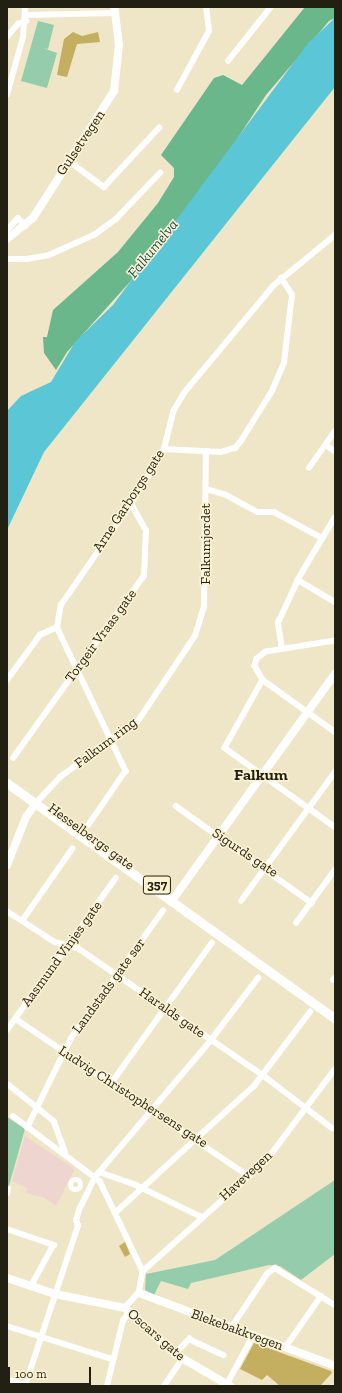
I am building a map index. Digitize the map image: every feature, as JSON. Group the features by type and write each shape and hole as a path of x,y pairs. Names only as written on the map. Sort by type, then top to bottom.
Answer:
{"main road":[{"name":"Hesselbergs gate","path":"7,777 37,801 302,994 335,1020"},
{"name":"Hesselbergs gate","path":"7,783 37,801"},
{"name":"Hesselbergs gate","path":"302,994 335,1014"}],"street":[{"path":"7,95 26,21 25,7"},
{"path":"177,90 209,31 206,7"},
{"path":"228,61 271,7"},
{"path":"26,15 114,10"},
{"name":"Gulsetvegen","path":"7,239 26,226 114,91 118,54 114,10"},
{"path":"7,37 18,24 26,21"},
{"path":"69,161 104,187 158,128"},
{"path":"7,258 41,257 94,235 116,219 160,173"},
{"path":"7,230 18,218 26,226"},
{"name":"Arne Garborgs gate","path":"57,627 61,605 131,504 164,449 173,412 184,393 281,278 335,235"},
{"path":"164,449 221,452 235,448 280,375 292,309 292,295 281,278"},
{"path":"309,468 335,431"},
{"path":"326,445 335,451"},
{"name":"Falkumjordet","path":"195,636 204,608 206,452"},
{"path":"206,489 224,494 258,512 274,512 322,538"},
{"name":"Torgeir Vraas gate","path":"13,758 144,576 146,531 142,518 131,504"},
{"path":"282,649 278,623 298,580 335,518"},
{"path":"298,580 335,602"},
{"path":"7,680 40,635 57,627 111,741 125,766 125,775 89,825"},
{"name":"Falkum ring","path":"37,801 60,777 111,741 145,712 195,636"},
{"path":"335,641 266,652 256,659 256,671 263,680 335,732"},
{"path":"173,900 335,674"},
{"path":"263,680 225,748 335,827"},
{"path":"241,901 335,772"},
{"path":"7,865 26,817 37,801"},
{"name":"Sigurds gate","path":"176,806 266,868 312,902"},
{"path":"22,921 72,849"},
{"path":"296,923 335,870"},
{"name":"Aasmund Vinjes gate","path":"8,1027 16,1019 116,878"},
{"name":"Haralds gate","path":"7,911 54,942 78,948 264,1076 332,1128"},
{"name":"Landstads gate sør","path":"27,1128 38,1108 64,1051 163,911"},
{"path":"112,1082 166,1009 212,943"},
{"path":"7,1379 25,1386 78,1226 76,1220 79,1210 97,1174 211,1040 258,978"},
{"path":"116,1212 264,1076 310,1012"},
{"name":"Ludvig Christophersens gate","path":"16,1019 197,1138 250,1176"},
{"name":"Havevegen","path":"143,1271 266,1161 335,1069"},
{"path":"10,1085 54,1121 65,1153"},
{"path":"13,1116 27,1128 97,1174 142,1188 202,1217"},
{"path":"97,1174 143,1271 139,1294 127,1310 122,1322 112,1359 107,1386"},
{"path":"7,1229 54,1245 31,1286"},
{"path":"231,1328 267,1274 276,1268 335,1305"},
{"name":"Oscars gate","path":"7,1278 56,1294 127,1310 175,1354 229,1385"},
{"name":"Blekebakkvegen","path":"139,1294 335,1366"},
{"path":"285,1348 321,1296"},
{"path":"7,1326 41,1338 112,1359"},
{"path":"229,1385 253,1336"},
{"path":"175,1354 189,1339 224,1355"},
{"path":"164,1386 182,1359"}],"shaded area":[{"path":"25,1136 75,1169 56,1206 45,1198 26,1193 27,1188 12,1181"}],"green space":[{"path":"305,7 335,7 335,18 329,21 266,95 195,203 170,226 154,255 67,352 56,370 44,353 43,337 47,337 53,310 118,252 158,203 174,177 174,168 161,155 214,78 223,75 242,85"},
{"path":"38,21 54,25 48,49 43,48 57,53 47,88 21,81"},
{"path":"7,1117 25,1129 8,1189 7,1189"},
{"path":"335,1180 335,1254 301,1280 280,1266 269,1265 191,1283 188,1289 161,1281 154,1295 145,1290 146,1274 215,1260"}],"water":[{"path":"335,18 335,87 44,452 7,530 7,411 21,396 51,382 75,342 113,305 309,42"}],"building":[{"path":"73,32 82,36 98,32 100,42 77,44 67,77 57,75 64,39"},
{"path":"125,1242 130,1254 125,1257 119,1246"},
{"path":"254,1343 331,1371 332,1373 320,1386 280,1386 267,1375 262,1380 240,1369"}],"district":[{"name":"Falkum","path":"261,775"}],"water label":[{"name":"Falkumelva","path":"153,249"}]}
